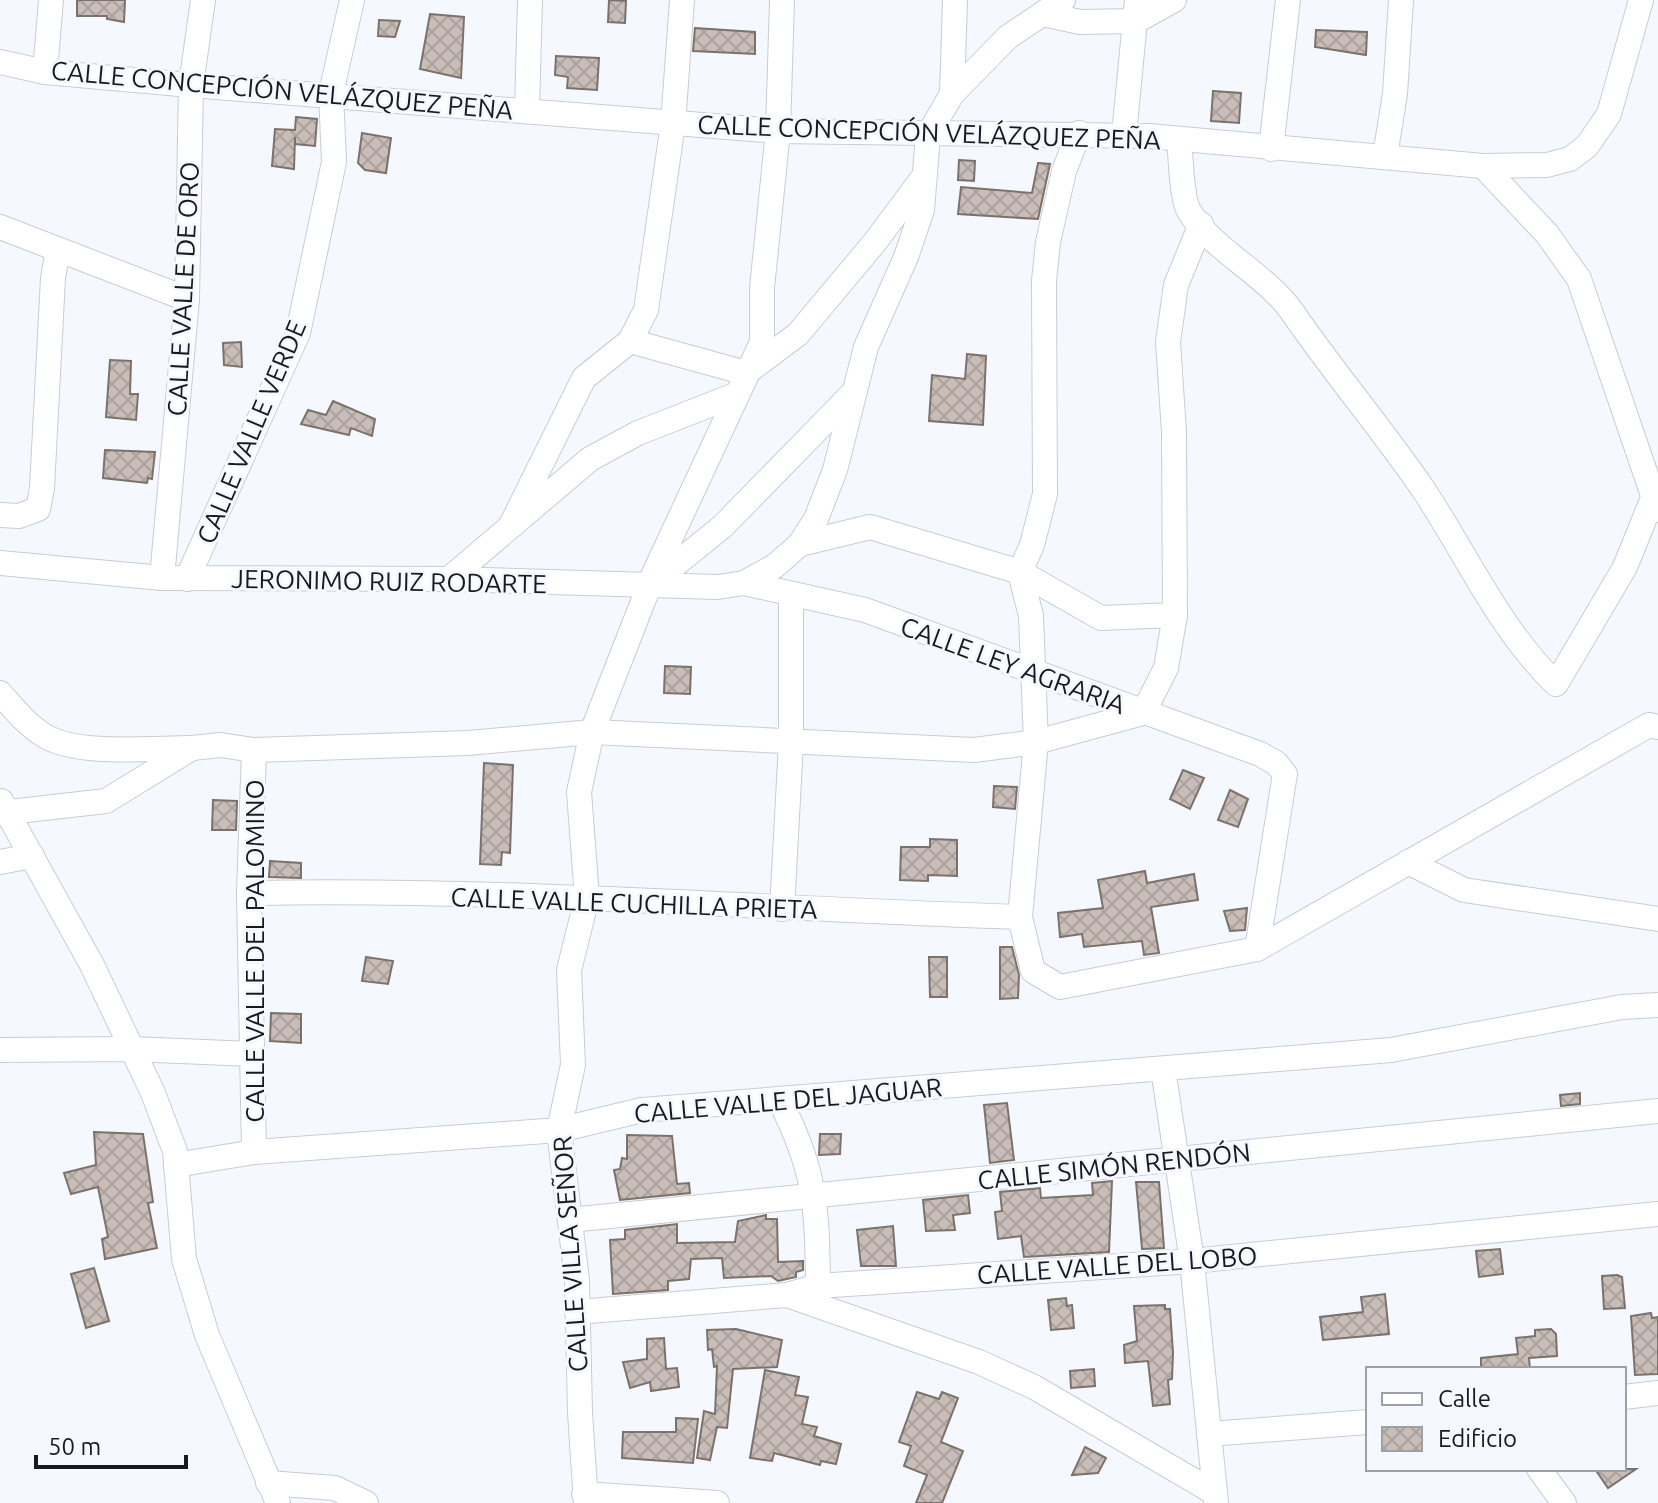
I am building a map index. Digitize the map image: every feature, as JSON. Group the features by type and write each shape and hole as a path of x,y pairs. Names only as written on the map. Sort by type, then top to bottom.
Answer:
{"street":[{"path":"45,72 51,0"},
{"name":"CALLE VALLE DE ORO","path":"162,578 187,299 191,85 203,0"},
{"name":"CALLE VALLE VERDE","path":"187,579 298,333 334,162 331,93 352,0"},
{"path":"527,109 530,0"},
{"path":"511,525 584,378 630,341 646,310 673,124 682,0"},
{"path":"649,586 762,342 762,288 778,131 782,0"},
{"name":"CALLE VILLA SEÑOR","path":"775,566 800,544 816,519 835,470 866,347 906,257 922,210 928,135 952,94 955,0"},
{"path":"952,94 1008,37 1053,7 1080,22 1174,0"},
{"path":"1271,149 1288,0"},
{"path":"1385,156 1395,94 1401,0"},
{"name":"CALLE CONCEPCIÓN VELÁZQUEZ PEÑA","path":"0,62 45,72 191,85 331,93 778,131 928,135 969,131 1079,133 1483,166 1547,165 1570,159 1587,146 1609,114 1641,0"},
{"path":"1124,135 1136,10"},
{"path":"1079,133 1064,171 1048,242 1044,281 1045,494 1032,545 1020,572 1031,616 1036,742 1020,917 1033,971 1060,987 1257,949 1649,725 1658,727"},
{"path":"1179,139 1188,209 1292,311 1310,341 1374,417 1481,579 1505,625 1529,657 1556,684 1625,567 1655,504 1579,279 1547,234 1483,166"},
{"path":"449,579 590,459 741,384 798,334 875,242 926,174"},
{"path":"0,693 24,720 46,737 71,746 192,748 220,745 254,750 468,743 592,732 974,750 1036,742 1143,713 1166,668 1175,615 1174,432 1168,342 1176,285 1201,224"},
{"path":"0,227 187,299"},
{"path":"0,515 19,516 38,509 42,488 53,278 58,250"},
{"path":"630,341 741,384"},
{"name":"CALLE VILLA SEÑOR","path":"585,1499 577,1312 559,1130 573,1065 569,970 587,898 579,792 592,732 649,586 723,526 809,442 855,391"},
{"path":"800,544 870,527 1020,572 1101,618 1175,615"},
{"name":"JERONIMO RUIZ RODARTE","path":"0,563 187,579 449,579 718,587 744,583 775,566"},
{"name":"CALLE LEY AGRARIA","path":"744,583 865,610 1033,674 1260,754 1276,763 1285,774 1257,949"},
{"path":"782,909 791,743 791,595"},
{"path":"192,748 106,801 3,808 92,965 153,1093 175,1151 184,1259 207,1335 273,1493 335,1488 366,1503"},
{"name":"CALLE VALLE DEL PALOMINO","path":"254,750 249,893 254,1152"},
{"path":"0,862 32,856"},
{"path":"1408,862 1464,890 1658,919"},
{"name":"CALLE VALLE CUCHILLA PRIETA","path":"249,893 340,891 587,898 782,909 1020,917"},
{"path":"1216,1498 1192,1261 1163,1069 1391,1050 1622,1007 1658,1005"},
{"path":"0,1050 132,1049 252,1054"},
{"name":"CALLE VALLE DEL JAGUAR","path":"176,1165 254,1152 559,1130 642,1110 1163,1069"},
{"path":"779,1099 803,1147 814,1195 818,1286"},
{"name":"CALLE SIMÓN RENDÓN","path":"570,1220 1658,1111"},
{"name":"CALLE VALLE DEL LOBO","path":"577,1312 787,1295 818,1286 1192,1261 1658,1214"},
{"path":"787,1295 979,1362 1034,1387 1216,1498"},
{"path":"1626,1397 1658,1393"},
{"path":"1209,1434 1366,1422"},
{"path":"1540,1471 1564,1503"},
{"path":"585,1499 717,1503"}],"building":[{"path":"77,0 125,0 124,22 107,19 107,16 77,16"},
{"path":"609,0 626,1 625,23 608,22"},
{"path":"430,14 464,17 461,78 420,69"},
{"path":"379,20 400,21 395,37 378,36"},
{"path":"695,28 755,32 755,54 693,51"},
{"path":"1316,30 1367,32 1366,55 1315,47"},
{"path":"556,56 599,58 597,90 567,88 568,77 555,75"},
{"path":"1213,91 1241,93 1239,123 1211,121"},
{"path":"296,117 317,119 315,146 295,144 295,137 294,169 272,166 275,129 295,130"},
{"path":"362,133 391,138 386,173 365,170 358,163"},
{"path":"959,160 975,161 974,181 958,180"},
{"path":"1038,163 1050,164 1038,219 958,214 961,187 1032,193"},
{"path":"241,342 242,367 224,365 223,343"},
{"path":"967,354 986,356 983,425 929,421 932,375 965,379"},
{"path":"110,360 131,361 130,394 138,394 136,420 106,417"},
{"path":"333,401 375,419 372,436 351,428 349,435 301,424 308,410 326,415"},
{"path":"105,450 155,452 152,479 148,478 147,483 103,478"},
{"path":"665,666 691,667 690,694 664,693"},
{"path":"484,763 513,765 510,853 502,852 501,865 480,864"},
{"path":"1183,770 1204,778 1190,809 1170,799"},
{"path":"994,786 1017,787 1015,809 993,807"},
{"path":"1230,790 1248,799 1238,827 1218,820"},
{"path":"213,800 237,801 236,830 212,830"},
{"path":"930,839 957,840 957,876 928,875 928,881 900,880 901,847 930,847"},
{"path":"270,861 301,863 301,878 269,877"},
{"path":"1145,871 1147,883 1194,874 1198,900 1151,907 1159,953 1144,955 1142,941 1084,947 1082,934 1060,937 1058,913 1103,908 1098,880"},
{"path":"1247,908 1245,930 1230,931 1224,911"},
{"path":"1000,947 1012,947 1019,975 1018,998 1000,999"},
{"path":"366,957 393,961 388,984 362,981"},
{"path":"929,957 947,957 947,997 930,997"},
{"path":"271,1013 301,1014 301,1043 270,1041"},
{"path":"1580,1093 1580,1104 1561,1106 1560,1095"},
{"path":"1007,1103 1014,1160 990,1163 984,1105"},
{"path":"94,1132 143,1134 153,1202 148,1203 157,1248 105,1259 102,1239 108,1237 98,1187 71,1194 64,1173 96,1165"},
{"path":"820,1134 841,1134 840,1154 819,1155"},
{"path":"627,1135 672,1136 677,1184 689,1183 690,1193 620,1200 614,1170 620,1169 622,1158 627,1159"},
{"path":"1112,1181 1109,1252 1024,1257 1021,1236 998,1239 995,1212 1002,1211 1000,1192 1040,1188 1041,1198 1093,1195 1092,1183"},
{"path":"1136,1182 1159,1182 1164,1248 1142,1249"},
{"path":"968,1195 970,1213 953,1215 955,1230 926,1231 923,1200"},
{"path":"766,1215 766,1219 777,1219 778,1262 803,1261 803,1270 796,1272 796,1277 778,1281 771,1276 724,1278 722,1258 691,1259 689,1279 668,1281 668,1290 613,1294 610,1240 625,1239 625,1230 677,1224 677,1243 735,1242 738,1221"},
{"path":"893,1226 896,1266 861,1266 857,1230"},
{"path":"1500,1249 1503,1274 1479,1277 1476,1251"},
{"path":"94,1268 109,1321 86,1328 71,1274"},
{"path":"1602,1276 1622,1277 1625,1308 1604,1309"},
{"path":"1385,1294 1389,1334 1323,1340 1320,1317 1363,1312 1361,1297"},
{"path":"1066,1298 1067,1306 1072,1305 1074,1328 1051,1330 1048,1300"},
{"path":"1165,1305 1165,1309 1170,1309 1173,1353 1172,1379 1168,1380 1170,1404 1153,1406 1148,1361 1125,1363 1124,1345 1137,1341 1134,1306"},
{"path":"1651,1313 1652,1318 1658,1317 1658,1374 1635,1375 1631,1316"},
{"path":"736,1329 782,1340 777,1367 733,1369 727,1428 717,1427 710,1460 697,1458 704,1411 715,1414 717,1366 714,1367 712,1349 708,1350 707,1330"},
{"path":"1551,1329 1556,1334 1557,1356 1529,1358 1530,1367 1481,1367 1481,1358 1518,1354 1516,1338 1535,1336 1535,1330"},
{"path":"664,1338 666,1369 677,1368 679,1387 651,1391 650,1382 630,1388 623,1362 647,1359 647,1339"},
{"path":"1094,1369 1095,1386 1071,1388 1070,1371"},
{"path":"765,1370 799,1377 795,1395 808,1397 802,1424 817,1427 814,1436 841,1444 836,1464 821,1461 820,1465 774,1453 772,1461 750,1458"},
{"path":"917,1392 939,1399 942,1392 958,1398 941,1442 963,1451 942,1503 916,1503 927,1475 904,1466 911,1446 899,1442"},
{"path":"676,1418 698,1419 693,1463 622,1458 623,1432 676,1432"},
{"path":"1085,1447 1106,1458 1098,1473 1072,1475"},
{"path":"1636,1469 1608,1488 1596,1471"}]}
